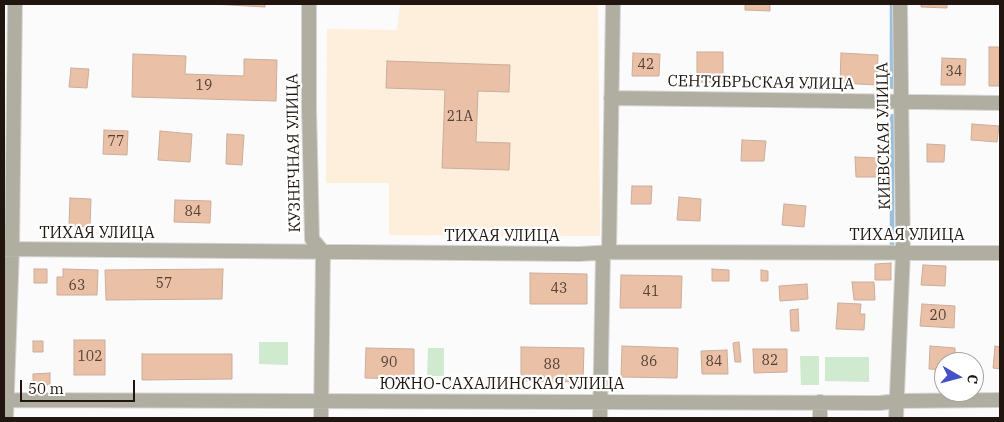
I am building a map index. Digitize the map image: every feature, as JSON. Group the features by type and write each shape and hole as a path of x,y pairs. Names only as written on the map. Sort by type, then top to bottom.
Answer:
{"street":[{"path":"6,418 8,249 15,4"},
{"name":"КУЗНЕЧНАЯ УЛИЦА","path":"309,4 312,239 323,252 321,418"},
{"path":"600,418 614,4"},
{"name":"КИЕВСКАЯ УЛИЦА","path":"896,418 903,252 900,4"},
{"name":"СЕНТЯБРЬСКАЯ УЛИЦА","path":"611,98 1000,103"},
{"name":"ТИХАЯ УЛИЦА","path":"8,249 606,253 1000,252"},
{"name":"ЮЖНО-САХАЛИНСКАЯ УЛИЦА","path":"5,400 880,403 897,401 1000,400"},
{"path":"820,402 820,418"}],"shaded area":[{"path":"400,4 598,4 600,236 389,235 389,183 326,183 327,29 397,30"}],"green space":[{"path":"259,342 288,342 288,365 259,364"},
{"path":"428,348 444,348 444,376 427,376"},
{"path":"800,356 819,356 819,385 801,385"},
{"path":"825,357 869,357 869,382 825,381"}],"building":[{"path":"212,4 265,4 265,7"},
{"path":"745,4 770,4 770,11 745,10"},
{"path":"921,4 947,4 947,8 921,7"},
{"path":"989,47 1000,47 1000,86 989,86"},
{"path":"697,52 723,52 723,82 697,82"},
{"path":"633,53 660,54 659,76 632,76"},
{"path":"841,53 878,55 877,85 840,83"},
{"path":"133,54 186,56 185,74 244,76 244,59 277,60 276,101 132,97"},
{"path":"942,58 966,59 965,85 941,85"},
{"path":"387,61 510,65 509,92 478,91 476,142 510,143 509,170 442,168 445,90 386,88"},
{"path":"71,68 89,69 87,88 69,87"},
{"path":"972,124 999,126 997,142 971,140"},
{"path":"104,130 128,131 127,155 103,154"},
{"path":"160,131 192,134 190,162 158,160"},
{"path":"227,134 244,135 242,165 226,164"},
{"path":"742,140 766,141 764,161 741,161"},
{"path":"927,144 945,145 944,162 927,162"},
{"path":"855,157 877,158 876,177 856,177"},
{"path":"632,186 652,186 651,204 631,204"},
{"path":"679,197 701,199 700,221 677,220"},
{"path":"70,198 91,199 90,227 69,226"},
{"path":"175,200 211,201 210,223 174,222"},
{"path":"784,204 806,206 804,227 782,225"},
{"path":"891,263 891,280 875,280 875,264"},
{"path":"923,265 946,266 945,286 921,285"},
{"path":"34,269 47,269 47,283 34,283"},
{"path":"63,269 98,270 97,295 57,295 57,277 63,277"},
{"path":"223,269 222,299 106,300 105,270"},
{"path":"712,269 729,270 729,281 712,281"},
{"path":"761,270 768,271 768,281 761,281"},
{"path":"530,273 587,274 587,304 530,304"},
{"path":"621,275 682,276 681,308 620,308"},
{"path":"852,282 874,282 875,300 854,300"},
{"path":"807,284 808,299 780,301 779,286"},
{"path":"838,303 861,304 860,314 865,314 864,330 836,329"},
{"path":"922,304 955,306 954,328 920,326"},
{"path":"798,309 799,331 791,331 790,310"},
{"path":"74,340 105,340 105,375 74,375"},
{"path":"33,341 43,341 43,352 33,352"},
{"path":"739,342 741,362 735,362 733,343"},
{"path":"622,346 678,348 677,378 621,377"},
{"path":"930,346 955,348 955,352 934,352 934,369 929,369"},
{"path":"995,346 1000,347 1000,369 993,368"},
{"path":"521,347 584,348 583,382 521,381"},
{"path":"366,348 414,349 414,379 365,378"},
{"path":"753,349 787,349 787,372 754,373"},
{"path":"727,350 728,374 702,374 701,351"},
{"path":"142,354 232,354 232,379 142,380"},
{"path":"50,373 50,385 33,384 33,374"}],"waterway":[{"path":"892,4 892,87"},
{"path":"892,116 892,245"}]}
